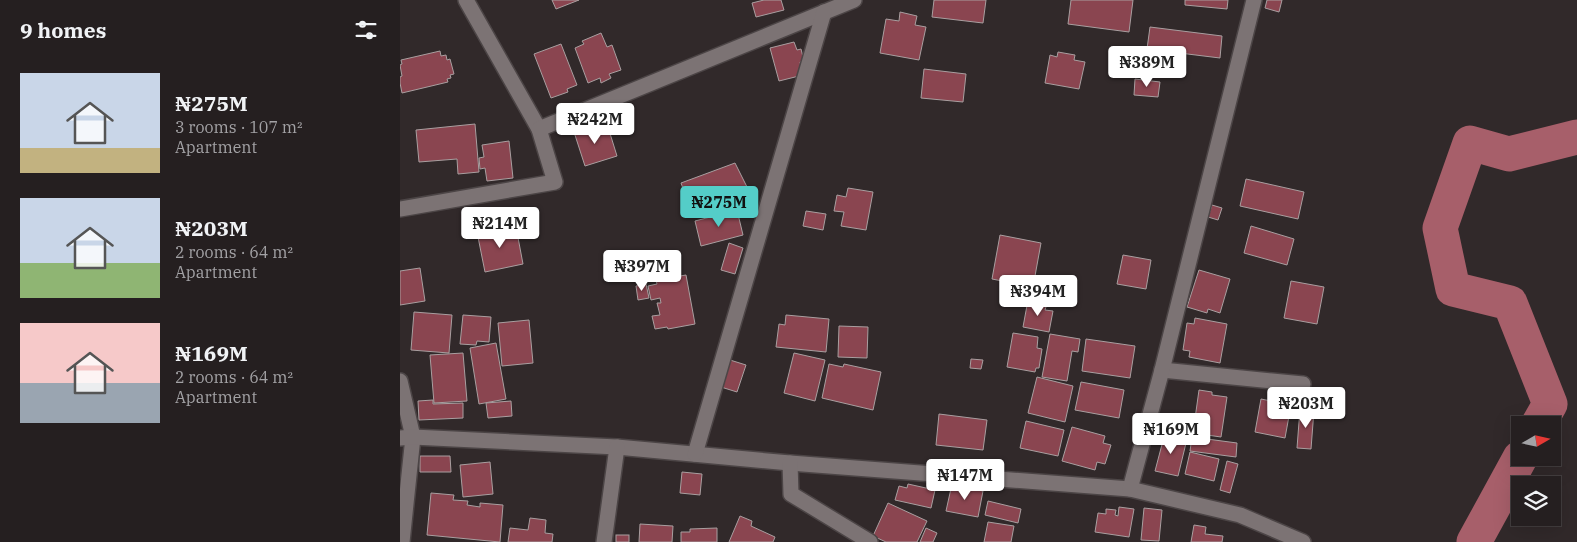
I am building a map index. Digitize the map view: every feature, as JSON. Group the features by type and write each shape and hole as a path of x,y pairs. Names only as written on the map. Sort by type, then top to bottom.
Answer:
{"street":[{"path":"400,209 555,182 539,129 466,0"},
{"path":"539,129 854,0"},
{"path":"1130,489 1162,370 1254,0"},
{"path":"696,454 824,12"},
{"path":"1162,370 1303,384"},
{"path":"400,381 406,437 402,542"},
{"path":"406,437 617,447 790,463 1130,489 1240,515 1303,542"},
{"path":"604,542 617,447"},
{"path":"790,463 791,494 870,542"}],"building":[{"path":"552,0 579,0 556,9"},
{"path":"764,0 781,0 784,10 756,17 752,3"},
{"path":"934,0 986,0 983,23 932,17"},
{"path":"1071,0 1133,0 1129,32 1068,24"},
{"path":"1185,0 1228,0 1227,9 1185,5"},
{"path":"1267,0 1282,0 1279,12 1265,8"},
{"path":"900,12 917,16 915,25 926,27 919,60 880,53 886,19 899,21"},
{"path":"1150,27 1222,36 1220,58 1147,49"},
{"path":"601,33 607,47 612,45 621,70 609,74 611,78 601,83 600,78 588,83 575,48 584,44 582,41"},
{"path":"794,42 797,50 801,49 804,61 800,62 803,75 779,81 770,48"},
{"path":"561,44 577,85 567,89 568,92 551,98 534,54"},
{"path":"440,51 441,56 446,55 447,60 450,59 454,74 450,75 451,78 447,79 448,82 402,93 400,83 400,77 402,76 401,60"},
{"path":"1058,52 1075,55 1074,60 1085,62 1079,89 1045,83 1050,55 1057,57"},
{"path":"924,69 966,74 963,102 921,98"},
{"path":"1135,79 1160,82 1158,97 1134,95"},
{"path":"475,124 479,172 458,174 457,159 419,162 416,130"},
{"path":"595,126 596,131 608,127 617,156 585,166 574,132"},
{"path":"509,141 513,178 487,181 485,168 480,169 479,158 484,157 482,145"},
{"path":"735,163 748,189 731,195 733,201 711,209 709,203 691,210 681,183"},
{"path":"1246,179 1304,192 1298,219 1240,206"},
{"path":"848,188 873,192 866,230 841,226 844,212 834,211 837,195 846,197"},
{"path":"1212,205 1222,208 1218,220 1208,217"},
{"path":"737,210 743,235 701,246 695,221"},
{"path":"806,211 826,214 823,230 803,226"},
{"path":"505,225 506,229 516,227 523,264 485,272 478,237 489,235 487,229"},
{"path":"1251,226 1294,239 1287,265 1244,253"},
{"path":"1000,235 1041,243 1033,287 992,279"},
{"path":"729,243 743,248 735,274 721,270"},
{"path":"1123,255 1151,260 1146,289 1117,284"},
{"path":"420,268 425,301 400,305 400,271"},
{"path":"1199,270 1230,279 1220,313 1208,309 1207,313 1187,307"},
{"path":"686,275 695,324 668,329 667,327 655,329 652,316 660,315 657,303 661,303 660,298 651,300 648,286 657,284 656,280"},
{"path":"1291,281 1324,287 1317,324 1284,318"},
{"path":"646,284 649,298 638,300 636,286"},
{"path":"1028,300 1047,304 1045,310 1053,311 1049,332 1023,327"},
{"path":"414,312 452,315 449,353 411,350"},
{"path":"463,315 491,317 489,342 477,341 476,345 460,344"},
{"path":"786,315 829,319 826,352 776,347 779,324 785,325"},
{"path":"1195,318 1227,324 1220,363 1189,357 1190,351 1183,350 1187,323 1194,324"},
{"path":"529,320 533,363 502,366 498,323"},
{"path":"839,326 868,327 867,358 838,357"},
{"path":"1013,333 1038,337 1037,348 1042,349 1039,368 1036,368 1035,372 1007,367"},
{"path":"1050,334 1080,339 1078,352 1072,351 1067,381 1042,377"},
{"path":"1086,339 1135,346 1130,378 1082,371"},
{"path":"496,343 506,399 479,404 470,348"},
{"path":"463,353 467,401 434,403 430,355"},
{"path":"794,353 825,360 815,401 784,393"},
{"path":"971,359 983,360 981,369 970,368"},
{"path":"730,360 746,365 737,392 721,387"},
{"path":"829,364 843,367 844,364 881,372 873,410 822,398"},
{"path":"1037,377 1073,386 1065,422 1028,413"},
{"path":"1081,382 1124,390 1119,418 1075,410"},
{"path":"1199,390 1212,392 1212,395 1227,397 1221,437 1193,433"},
{"path":"1261,399 1291,405 1285,438 1255,432"},
{"path":"433,400 433,404 463,403 463,418 419,420 418,401"},
{"path":"511,401 512,416 488,418 486,403"},
{"path":"1300,409 1314,410 1311,449 1297,448"},
{"path":"939,414 987,420 983,450 936,445"},
{"path":"1026,421 1064,430 1058,456 1020,448"},
{"path":"1072,427 1105,436 1103,443 1111,445 1105,464 1097,462 1095,470 1062,461"},
{"path":"1165,433 1187,439 1178,476 1155,471"},
{"path":"1192,437 1237,443 1236,457 1190,451"},
{"path":"1190,452 1219,459 1214,481 1185,474"},
{"path":"420,456 450,456 451,472 420,472"},
{"path":"1227,461 1238,464 1230,493 1220,490"},
{"path":"490,462 493,494 463,497 460,465"},
{"path":"682,472 702,474 700,495 680,493"},
{"path":"908,484 935,490 931,508 895,500 899,486 907,488"},
{"path":"952,484 983,491 978,517 946,511"},
{"path":"431,493 454,495 453,500 468,501 467,505 480,507 480,503 503,505 500,542 427,535"},
{"path":"988,501 1021,509 1018,523 985,515"},
{"path":"888,503 927,521 917,542 886,542 873,536"},
{"path":"1119,507 1134,509 1129,537 1095,532 1098,513 1106,514 1106,509 1116,510 1115,515 1118,516"},
{"path":"1144,508 1162,510 1159,541 1141,540"},
{"path":"740,516 752,521 751,526 775,537 773,542 729,542"},
{"path":"530,518 546,520 545,533 553,534 552,542 508,542 510,528 528,530"},
{"path":"988,522 1014,526 1011,542 984,542"},
{"path":"640,524 673,526 672,542 639,542"},
{"path":"1194,525 1206,527 1205,534 1223,536 1222,542 1191,542"},
{"path":"717,528 717,542 681,542 681,532 690,532 690,529"},
{"path":"926,528 937,533 933,542 920,542"},
{"path":"616,535 629,535 629,542 616,542"}],"waterway":[{"path":"1543,416 1550,404 1510,303 1453,289 1440,228 1470,143 1509,154 1577,137"},
{"path":"1474,542 1516,466"}]}
